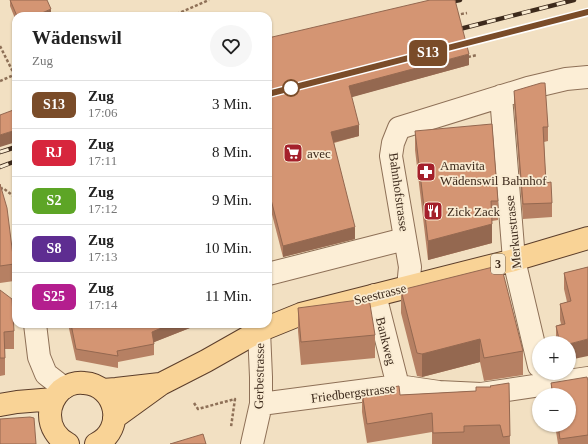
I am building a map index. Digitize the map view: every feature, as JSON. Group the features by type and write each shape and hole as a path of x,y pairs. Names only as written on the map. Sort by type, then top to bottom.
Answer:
{"main road":[{"name":"Seestrasse","path":"272,324 301,314 514,260 588,238"},
{"name":"Seestrasse","path":"114,418 161,384 206,361 250,331"},
{"path":"42,431 50,420 51,405 59,393 71,384 92,384 103,390 112,403 114,410 113,426 104,439 96,444"},
{"name":"Seestrasse","path":"103,390 116,390 161,384"},
{"path":"0,405 59,393"}],"street":[{"name":"Bahnhofstrasse","path":"272,273 406,239 391,156 393,143 399,128 528,88 566,79 588,77"},
{"name":"Merkurstrasse","path":"501,96 514,260 532,337"},
{"path":"406,239 410,267 408,287"},
{"name":"Bankweg","path":"375,295 398,386"},
{"path":"35,328 41,363 46,374 59,393"},
{"name":"Gerbestrasse","path":"250,331 261,377 261,404 252,444"},
{"name":"Friedbergstrasse","path":"576,377 588,378"},
{"name":"Friedbergstrasse","path":"261,404 398,386 439,392 481,394 532,378"}],"path":[{"path":"185,12 209,0"},
{"path":"452,16 467,13"},
{"path":"0,46 12,68"},
{"path":"464,58 477,54"},
{"path":"0,81 12,75"},
{"path":"0,189 3,188 12,195"},
{"path":"194,403 198,409 235,399 231,429"}],"building":[{"path":"10,0 47,0 51,9 44,12 15,12"},
{"path":"430,0 455,0 469,54 349,86 359,125 331,132 355,227 283,246 272,203 272,37"},
{"path":"545,83 548,127 543,127 546,183 551,182 552,203 523,204 514,91"},
{"path":"12,110 12,131 0,135 0,115"},
{"path":"492,124 498,201 491,201 492,224 428,241 415,131"},
{"path":"0,184 7,208 12,248 12,264 0,266"},
{"path":"501,265 523,351 484,358 480,339 422,354 417,353 401,290"},
{"path":"588,267 588,339 576,342 576,336 558,336 556,326 565,324 560,304 571,301 564,273"},
{"path":"0,290 12,299 12,328 14,328 14,331 4,332 5,358 0,358"},
{"path":"369,298 375,335 301,342 298,308"},
{"path":"72,328 162,328 152,332 154,344 117,351 118,356 76,349"},
{"path":"587,377 588,381 588,435 560,439 559,432 576,432 576,388 552,388 551,383"},
{"path":"509,383 510,436 503,437 500,425 464,426 464,432 433,433 432,413 367,424 362,392 399,386 400,395 476,391 476,387 491,387 490,386"},
{"path":"34,418 36,444 0,444 0,419"},
{"path":"203,434 206,444 170,444"}],"railway":[{"path":"445,3 460,0"},
{"path":"452,31 574,0"},
{"path":"456,46 588,12"},
{"path":"0,152 12,148"},
{"path":"0,167 12,162"}],"train":[{"name":"S13","path":"272,93 588,12"}],"place":[{"name":"avec","path":"293,153"},
{"name":"Amavita Wädenswil Bahnhof","path":"426,172"},
{"name":"Zick Zack","path":"433,211"}]}
